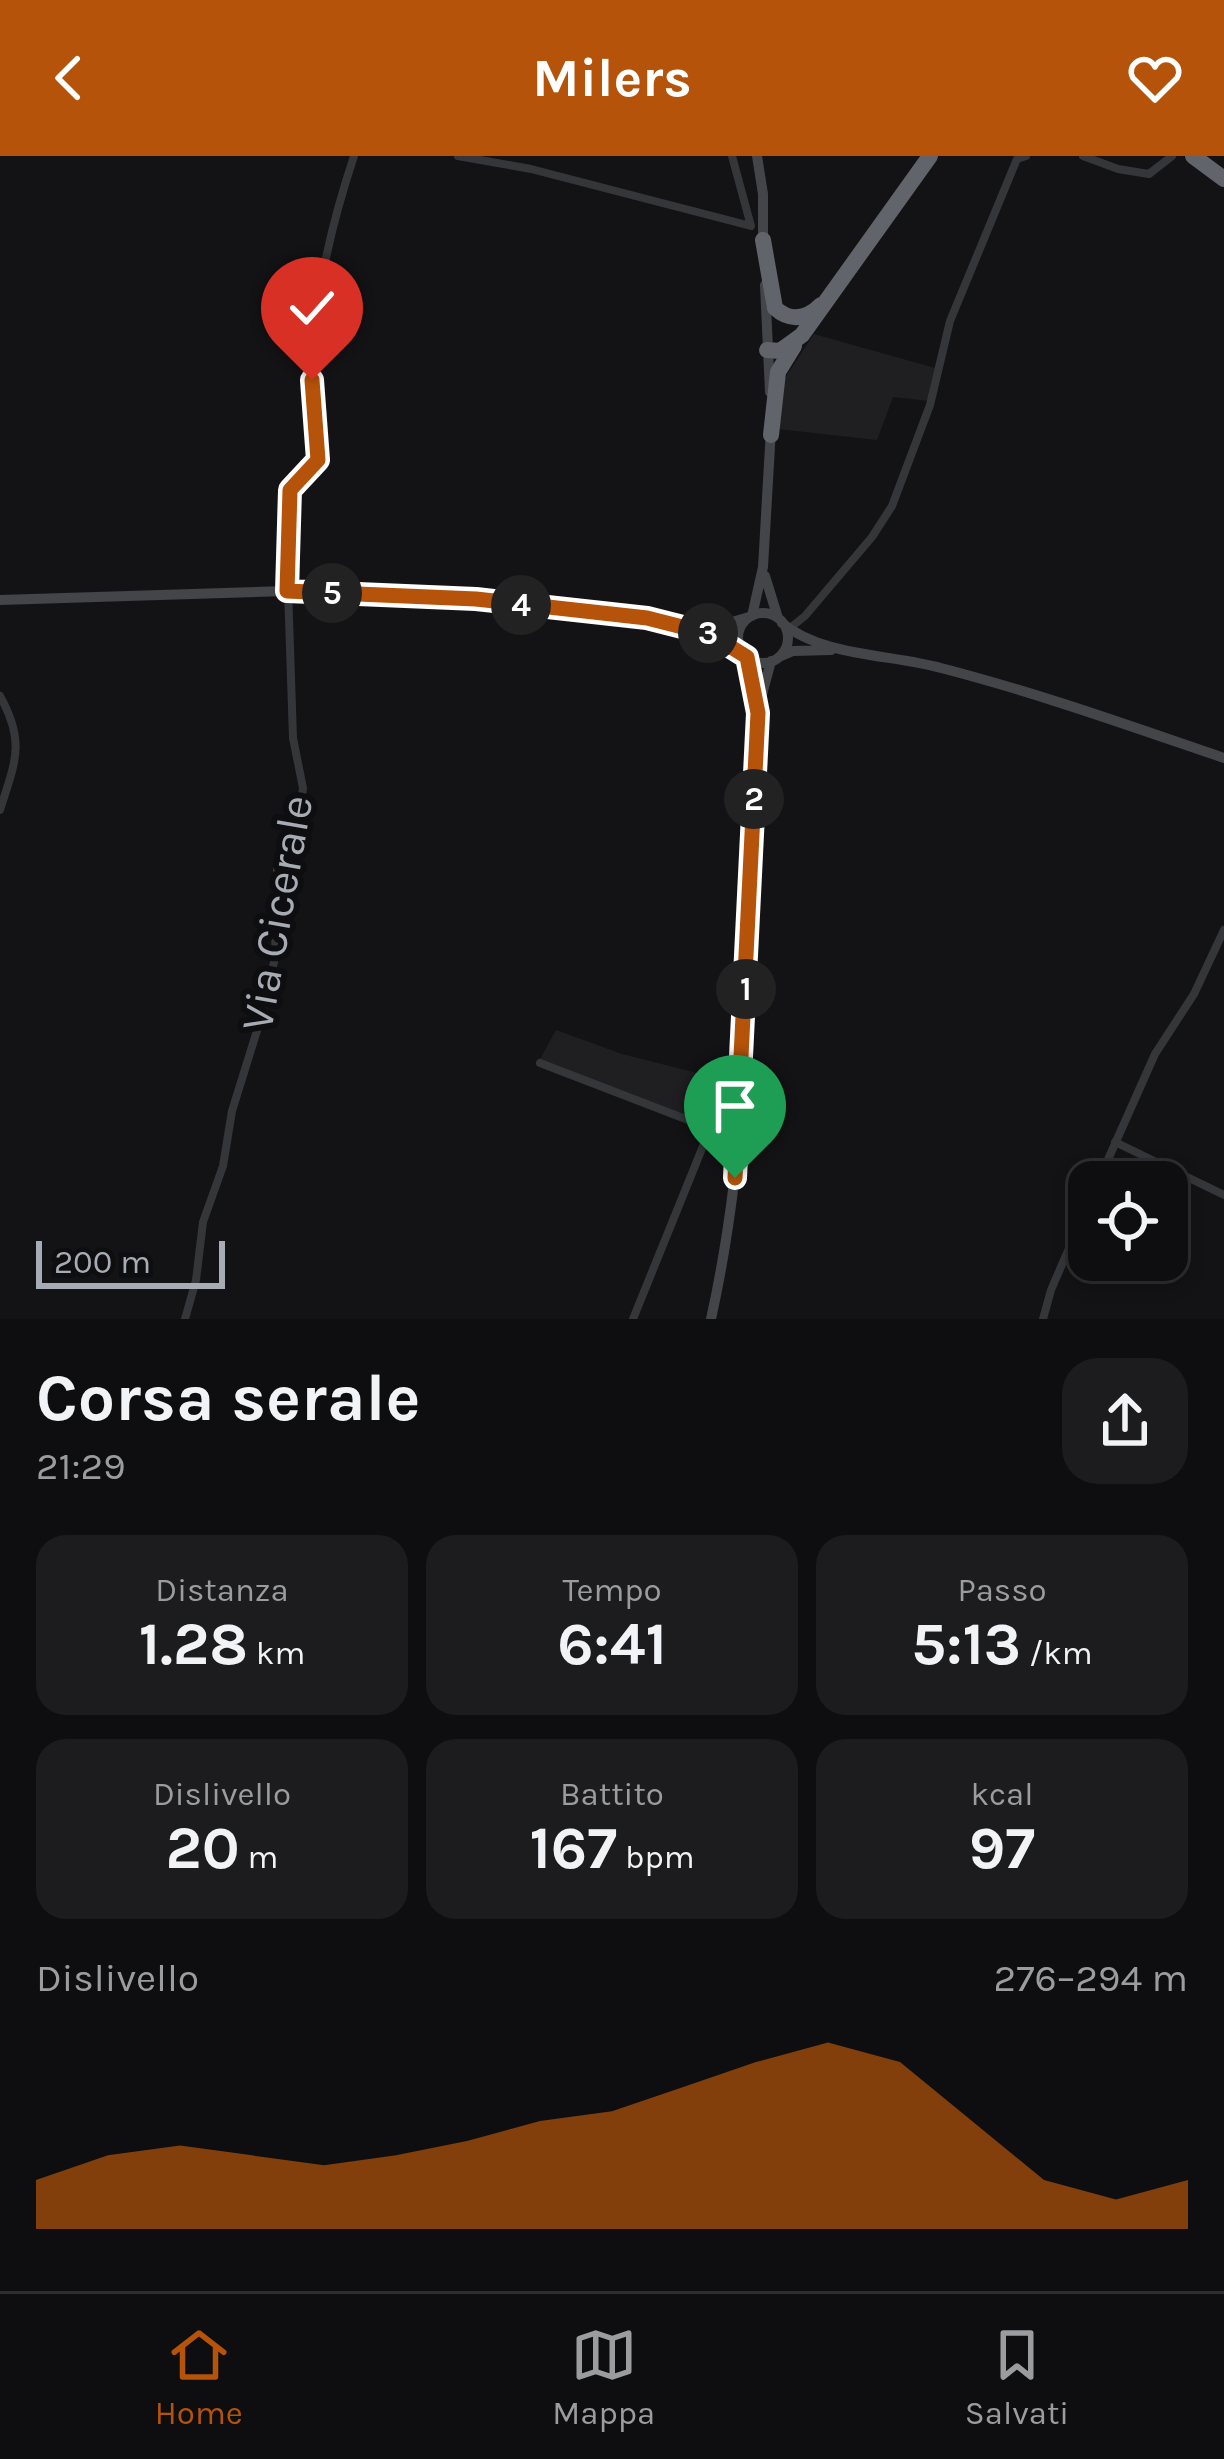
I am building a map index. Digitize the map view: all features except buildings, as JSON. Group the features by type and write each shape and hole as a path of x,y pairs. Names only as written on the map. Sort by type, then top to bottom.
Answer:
{"highway":[{"path":"1193,156 1224,179"},
{"path":"1205,156 1224,170"},
{"path":"771,436 778,372 820,306 928,159"},
{"path":"763,239 775,308 793,317 820,306"},
{"path":"767,348 820,306"},
{"path":"767,348 780,351 797,340"}],"main road":[{"path":"711,1319 735,1178 758,713 739,632 750,617 763,567 771,436 757,156"},
{"path":"758,713 775,659 787,645 763,567"},
{"path":"0,600 287,591 476,599 683,625 722,625 765,613 809,640 935,666 1076,705 1224,758"},
{"path":"683,625 724,640 760,663 805,650 853,650"}],"street":[{"name":"Via Cicerale","path":"185,1319 196,1280 202,1222 223,1166 232,1111 275,957 277,868 288,853 299,819 303,788 293,737 287,591 290,490 318,460 312,380 319,276 354,156"},
{"path":"458,156 550,174 751,226 732,156"},
{"path":"783,623 806,616 892,506 930,405 950,321 1017,159 1025,156"},
{"path":"1083,156 1149,174 1170,158"},
{"path":"0,696 17,734 17,755 0,810"},
{"path":"1106,1161 1156,1054 1194,994 1224,930"},
{"path":"633,1319 731,1077 744,1033"},
{"path":"540,1063 710,1128"},
{"path":"1115,1142 1224,1195"},
{"path":"1043,1319 1068,1251"}],"shaded area":[{"path":"814,334 935,368 929,401 893,397 877,440 777,429 779,387"},
{"path":"556,1030 622,1054 725,1080 707,1125 539,1061"}],"route":[{"path":"312,380 318,460 290,490 287,591 476,599 647,618 710,634 747,657 758,713 735,1178"}]}
